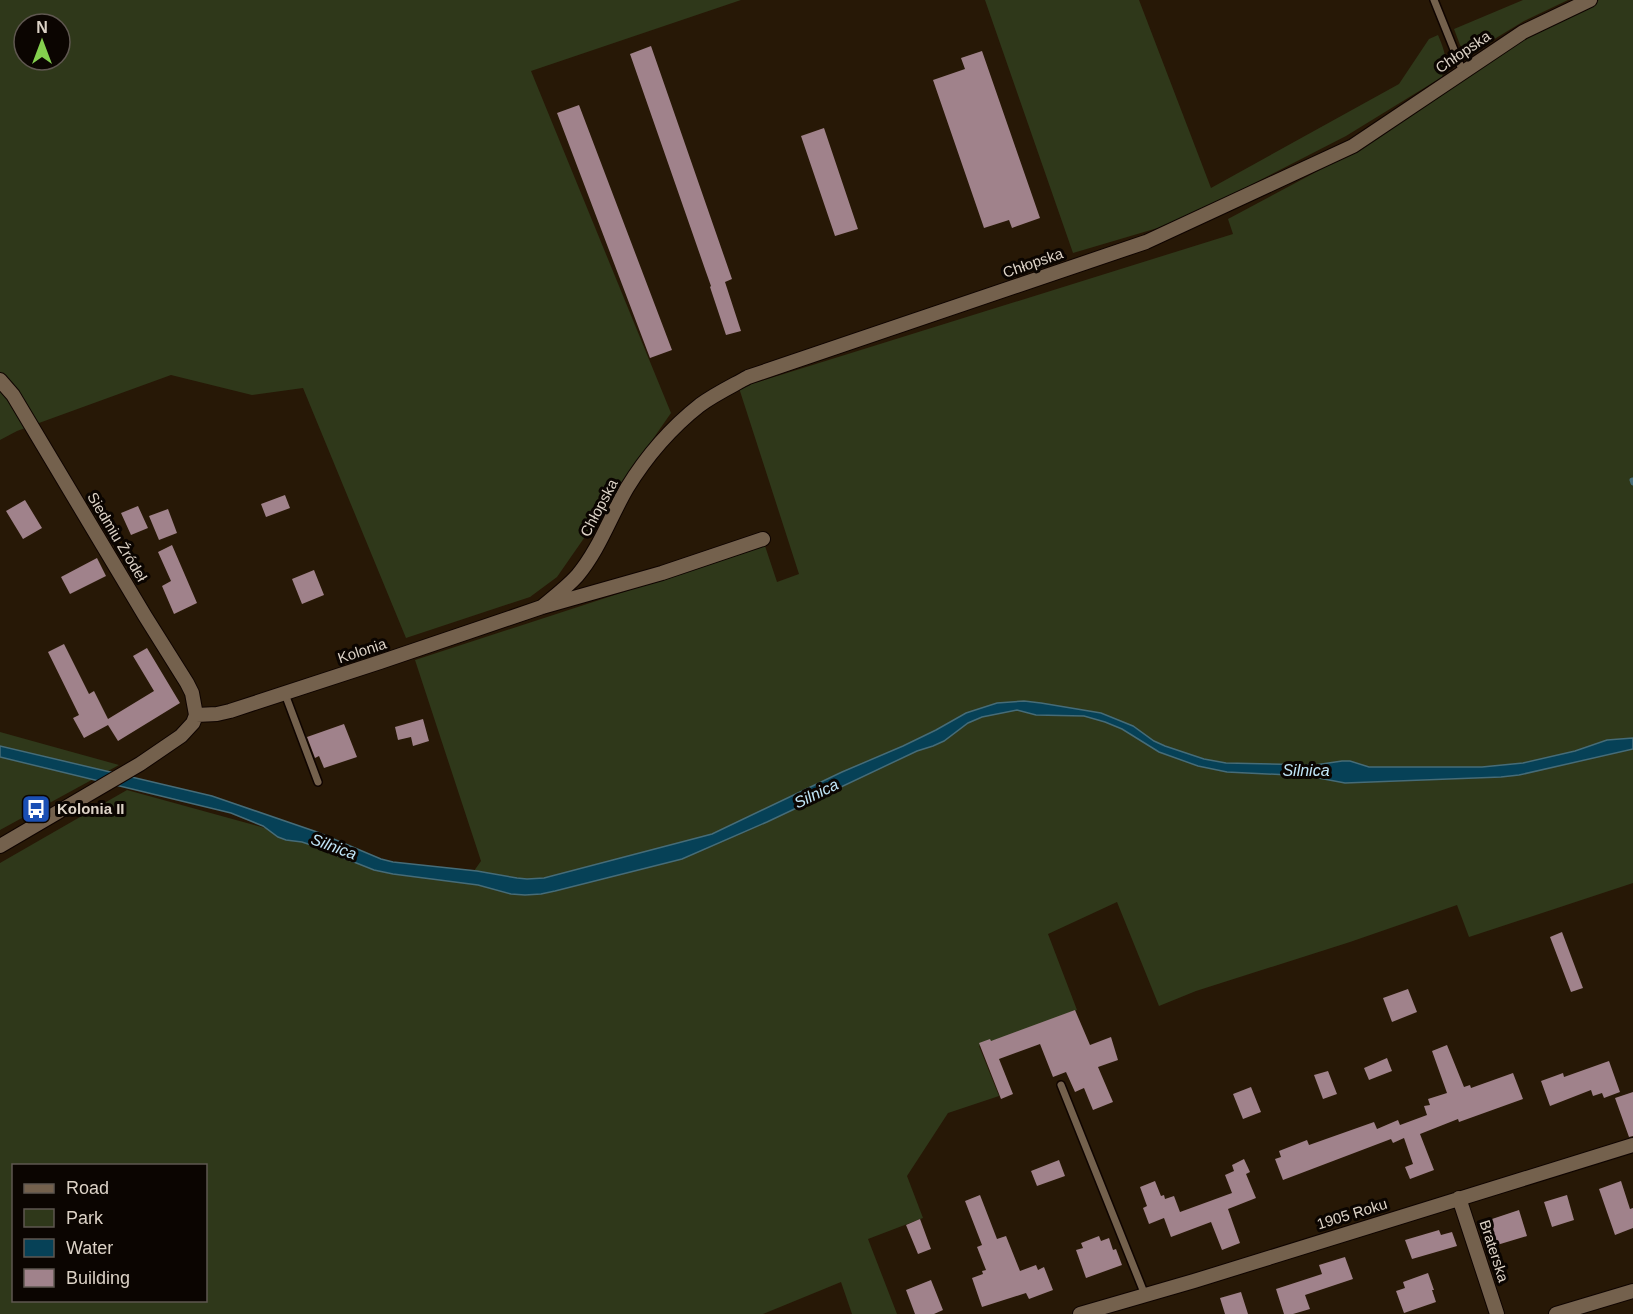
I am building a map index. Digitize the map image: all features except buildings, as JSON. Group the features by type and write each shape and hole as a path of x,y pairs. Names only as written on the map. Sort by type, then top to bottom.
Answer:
{"street":[{"name":"Chłopska","path":"542,607 576,577 592,555 628,486 653,452 682,420 722,391 748,377 1146,242 1353,146 1523,32 1590,0"},
{"name":"Siedmiu Źródeł","path":"0,380 13,395 145,616 188,683 196,714"},
{"name":"Kolonia","path":"196,714 217,714 230,711 542,607 662,573 764,539"},
{"path":"0,846 140,764 181,736 193,723 196,714"},
{"name":"1905 Roku","path":"1080,1314 1633,1145"},
{"name":"Braterska","path":"1459,1198 1497,1314"},
{"path":"1556,1314 1633,1291"}],"lane":[{"path":"1434,0 1463,72"},
{"path":"285,694 318,782"},
{"path":"1061,1085 1145,1295"}],"green space":[{"path":"0,0 741,0 531,71 671,413 557,577 530,597 406,638 303,388 252,395 171,375 17,431 0,440"},
{"path":"985,0 1139,0 1211,188 1399,84 1429,39 1438,35 1444,51 1445,65 1442,77 1346,136 1178,222 1073,253"},
{"path":"1523,0 1568,0 1524,21 1478,49 1467,53 1460,45 1454,29"},
{"path":"1599,0 1633,0 1633,883 1469,937 1457,905 1196,991 1159,1006 1117,902 1048,934 1077,1010 979,1046 999,1096 948,1113 907,1176 923,1218 868,1239 897,1314 852,1314 841,1282 763,1314 0,1314 0,863 127,790 309,840 374,870 469,878 481,861 415,660 765,546 777,582 799,574 739,388 1233,234 1228,219 1346,156 1524,38"},
{"path":"0,732 119,765 0,830"}],"water":[{"name":"Silnica","path":"1024,701 1101,713 1133,726 1165,746 1204,759 1226,763 1315,765 1350,761 1369,767 1482,767 1523,763 1575,751 1607,740 1633,738 1633,749 1519,775 1345,783 1308,776 1227,772 1198,766 1159,752 1122,729 1105,722 1084,716 1036,715 1017,710 982,717 968,723 944,741 917,751 767,822 682,859 555,891 525,895 511,894 478,885 374,870 311,845 278,837 263,826 231,813 0,757 0,746 212,796 317,832 393,862 527,879 544,878 712,834 842,772 903,746 966,713 997,703"}],"place":[{"name":"Kolonia II","path":"36,809"}]}
